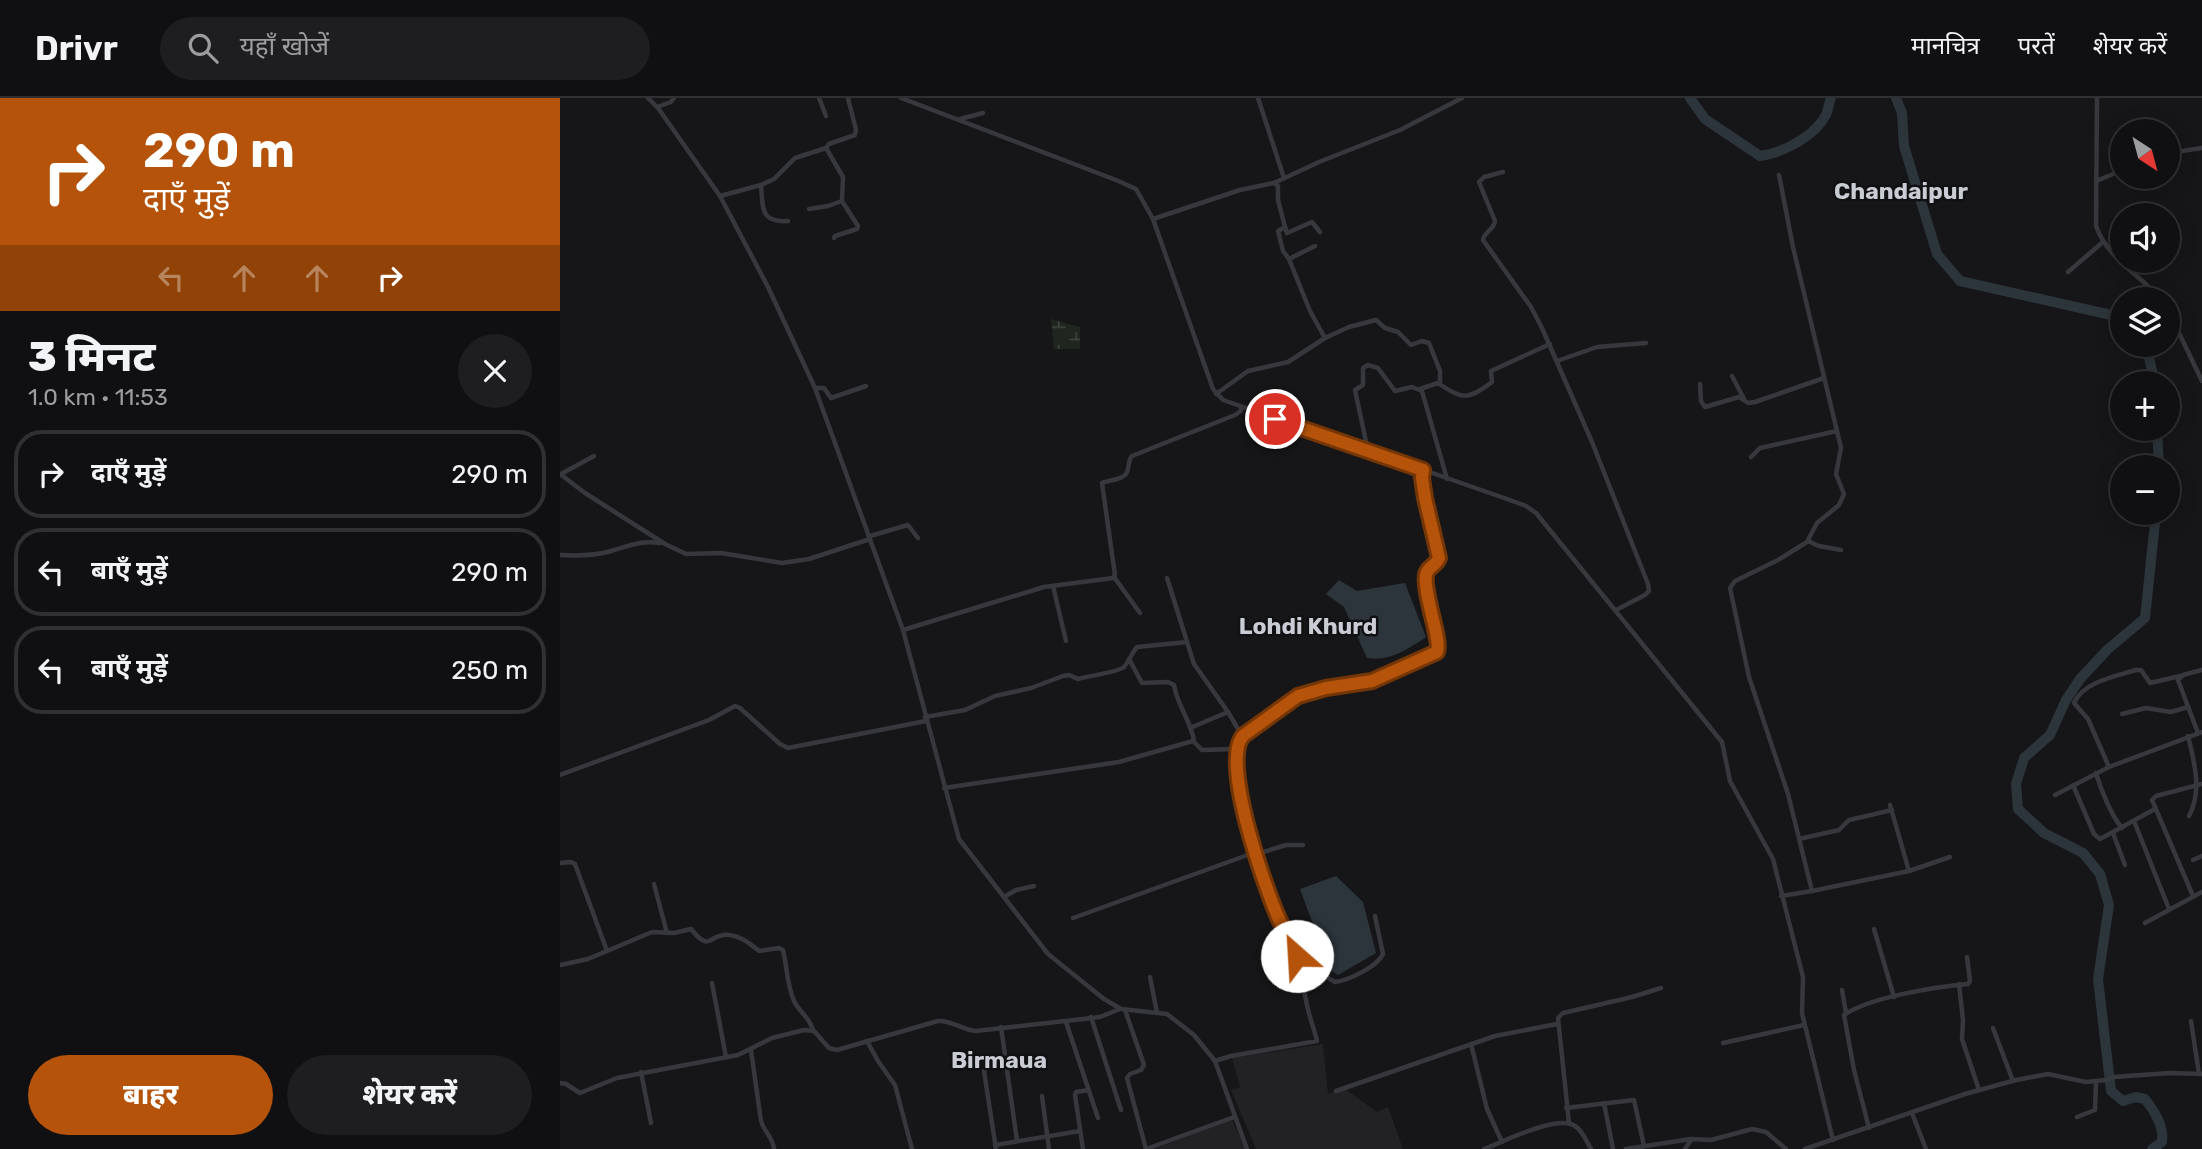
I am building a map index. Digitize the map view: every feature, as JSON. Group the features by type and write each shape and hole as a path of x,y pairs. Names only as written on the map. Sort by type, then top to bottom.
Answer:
{"street":[{"path":"648,98 720,196 768,287 815,388 903,631 958,839 1048,954 1104,999 1123,1009 1173,1017 1194,1035 1214,1061 1247,1149"},
{"path":"657,107 671,102 674,98"},
{"path":"818,98 825,117"},
{"path":"720,196 761,185 774,178 795,158 856,134 848,98"},
{"path":"901,98 1131,186 1153,219 1206,372 1216,394 1223,400 1241,409 1368,452 1422,474 1447,479 1532,510 1722,742 1730,781 1769,850 1803,978 1801,1006 1804,1025 1833,1140"},
{"path":"1258,98 1284,178"},
{"path":"1153,219 1240,190 1274,183 1401,130 1462,98"},
{"path":"2097,98 2096,226 2103,242 2149,287"},
{"path":"959,120 983,113"},
{"path":"826,148 843,177 842,201 858,226 857,229 835,236 834,239"},
{"path":"2180,151 2202,148"},
{"path":"1503,172 1484,177 1479,182 1495,221 1494,226 1483,236 1483,240 1531,307 1550,344 1648,584 1649,591 1645,595 1616,610"},
{"path":"1779,175 1793,247 1837,431 1841,455 1836,474 1843,490 1843,498 1839,505 1821,519 1808,541 1733,583 1730,588 1749,677 1787,793 1812,891"},
{"path":"2096,181 2110,175"},
{"path":"1274,183 1278,186 1278,201 1287,233 1309,222 1320,232"},
{"path":"761,185 763,208 768,219 773,222 788,221"},
{"path":"808,209 842,201"},
{"path":"1284,227 1278,231 1283,251 1325,338"},
{"path":"2068,272 2103,242"},
{"path":"1289,259 1315,247"},
{"path":"1216,394 1248,371 1288,362 1325,338 1349,327 1376,320 1387,329 1398,332 1411,345 1422,341 1429,343 1440,370 1440,384"},
{"path":"2180,332 2199,368 2202,380"},
{"path":"1557,361 1597,347 1646,343"},
{"path":"1440,384 1452,394 1473,395 1492,382 1492,371 1550,344"},
{"path":"1368,452 1355,390 1363,384 1364,366 1377,367 1395,391 1440,384"},
{"path":"1732,376 1744,400"},
{"path":"1700,384 1701,401 1705,407 1739,397 1748,403 1755,402 1824,379"},
{"path":"815,388 824,388 828,397 834,398 866,386"},
{"path":"1420,389 1447,479"},
{"path":"1140,613 1114,577 1102,483 1125,476 1129,459 1134,455 1241,409"},
{"path":"1751,457 1760,448 1837,431"},
{"path":"594,456 560,474 665,544 691,555 721,554 782,563 809,559 908,525 918,538"},
{"path":"1214,1061 1317,1042 1294,945 1279,918 1242,803 1236,749 1242,736 1298,696 1326,688 1372,681 1437,652 1439,643 1429,606 1426,574 1439,558 1422,474"},
{"path":"1808,541 1841,550"},
{"path":"560,555 589,555 639,542 665,544"},
{"path":"903,631 1044,587 1114,577"},
{"path":"1167,578 1198,670 1242,736"},
{"path":"1053,586 1066,641"},
{"path":"560,775 709,720 734,706 740,708 788,748 965,710 995,696 1031,688 1063,676 1078,679 1117,672 1138,647 1187,642"},
{"path":"1129,659 1142,683 1167,682 1174,685 1194,741 1202,750 1236,749"},
{"path":"2109,767 2091,726 2074,703 2079,694 2097,683 2136,670 2143,672 2150,683 2202,670"},
{"path":"2055,794 2109,767 2200,733 2178,683 2179,676"},
{"path":"2122,715 2146,708 2171,712 2188,707"},
{"path":"1190,727 1228,712"},
{"path":"2188,737 2201,784 2201,798 2189,816"},
{"path":"943,788 1119,762 1194,741"},
{"path":"2096,774 2112,816 2122,828"},
{"path":"2193,896 2152,802 2154,797 2201,784"},
{"path":"2073,785 2096,836 2101,839 2155,809"},
{"path":"1799,839 1839,830 1849,820 1891,807 1909,871"},
{"path":"2134,821 2169,909"},
{"path":"2113,833 2125,865"},
{"path":"1073,918 1257,853 1284,845 1303,845"},
{"path":"2193,860 2202,856"},
{"path":"1781,896 1909,871 1951,857"},
{"path":"560,863 575,863 607,951"},
{"path":"654,884 667,933"},
{"path":"1004,897 1016,890 1034,886"},
{"path":"2145,923 2202,892"},
{"path":"1300,965 1311,968 1328,980 1338,982 1376,963 1383,954 1375,916"},
{"path":"560,965 587,960 656,931 674,933 691,929 702,942 728,935 749,940 759,951 782,949 793,998 800,1012 811,1021 814,1031 829,1048 837,1050 930,1022 949,1021 976,1031 1100,1017 1123,1009"},
{"path":"1874,929 1894,997"},
{"path":"1846,1013 1930,987 1970,982 1967,957"},
{"path":"1150,977 1157,1013"},
{"path":"712,983 726,1057"},
{"path":"1959,984 1964,1020 1962,1039 1979,1090"},
{"path":"1569,1123 1558,1018 1563,1013 1661,988"},
{"path":"1842,990 1851,1057 1869,1128"},
{"path":"1123,1009 1143,1063 1143,1069 1127,1078 1146,1149 1234,1117"},
{"path":"1091,1017 1121,1110"},
{"path":"1805,1149 1979,1090 2048,1074 2080,1081 2096,1081 2113,1077 2200,1074 2191,1021"},
{"path":"1066,1022 1098,1118"},
{"path":"1336,1091 1495,1036 1557,1024"},
{"path":"1723,1043 1804,1025"},
{"path":"1001,1027 1017,1141"},
{"path":"1993,1028 2013,1081"},
{"path":"561,1082 580,1093 605,1082 641,1072 726,1057 751,1049 772,1038 804,1030 814,1031"},
{"path":"867,1041 895,1085 912,1149"},
{"path":"1471,1044 1487,1109 1502,1142"},
{"path":"751,1049 761,1121 764,1132 772,1139 774,1149"},
{"path":"1006,1063 989,1066 985,1071 996,1147 1047,1135 1080,1131"},
{"path":"641,1072 651,1124"},
{"path":"2077,1117 2095,1110 2096,1081"},
{"path":"1083,1149 1075,1094 1088,1090"},
{"path":"1042,1096 1049,1149"},
{"path":"1566,1108 1634,1100 1644,1146"},
{"path":"1604,1103 1613,1149"},
{"path":"1912,1113 1926,1149"},
{"path":"1484,1149 1550,1125 1569,1123 1579,1130 1591,1149"},
{"path":"1626,1149 1691,1139 1711,1140 1752,1129 1766,1132 1786,1149"},
{"path":"1685,1149 1691,1139"}],"shaded area":[{"path":"1339,580 1357,591 1405,583 1426,637 1391,656 1367,658 1344,607 1326,594"},
{"path":"1336,876 1363,902 1376,953 1338,975 1330,970 1300,889"},
{"path":"1323,1044 1328,1094 1345,1089 1377,1112 1388,1107 1403,1149 1256,1149 1231,1090 1240,1087 1232,1058"},
{"path":"1232,1119 1245,1149 1155,1149"}],"green space":[{"path":"1051,319 1080,327 1080,349 1054,349"}],"waterway":[{"path":"1690,98 1705,119 1760,156 1788,147 1814,130 1826,115 1831,98"},
{"path":"1896,98 1902,113 1904,146 1937,254 1960,281 2110,315"},
{"path":"2149,357 2152,371"},
{"path":"2158,441 2158,455"},
{"path":"2152,1149 2162,1142 2162,1130 2149,1104 2145,1099 2136,1097 2123,1101 2111,1091 2098,979 2109,905 2100,874 2083,853 2044,833 2018,809 2016,784 2024,758 2050,735 2066,700 2080,679 2107,650 2145,618 2155,525"}],"district":[{"name":"Chandaipur","path":"1901,191"},
{"name":"Lohdi Khurd","path":"1308,626"},
{"name":"Birmaua","path":"999,1060"}],"route":[{"path":"1275,419 1423,470 1425,498 1439,558 1438,562 1427,570 1425,576 1433,626 1439,643 1437,652 1372,681 1326,688 1298,696 1237,743 1238,779 1246,822 1279,918 1290,936 1297,956"}]}
